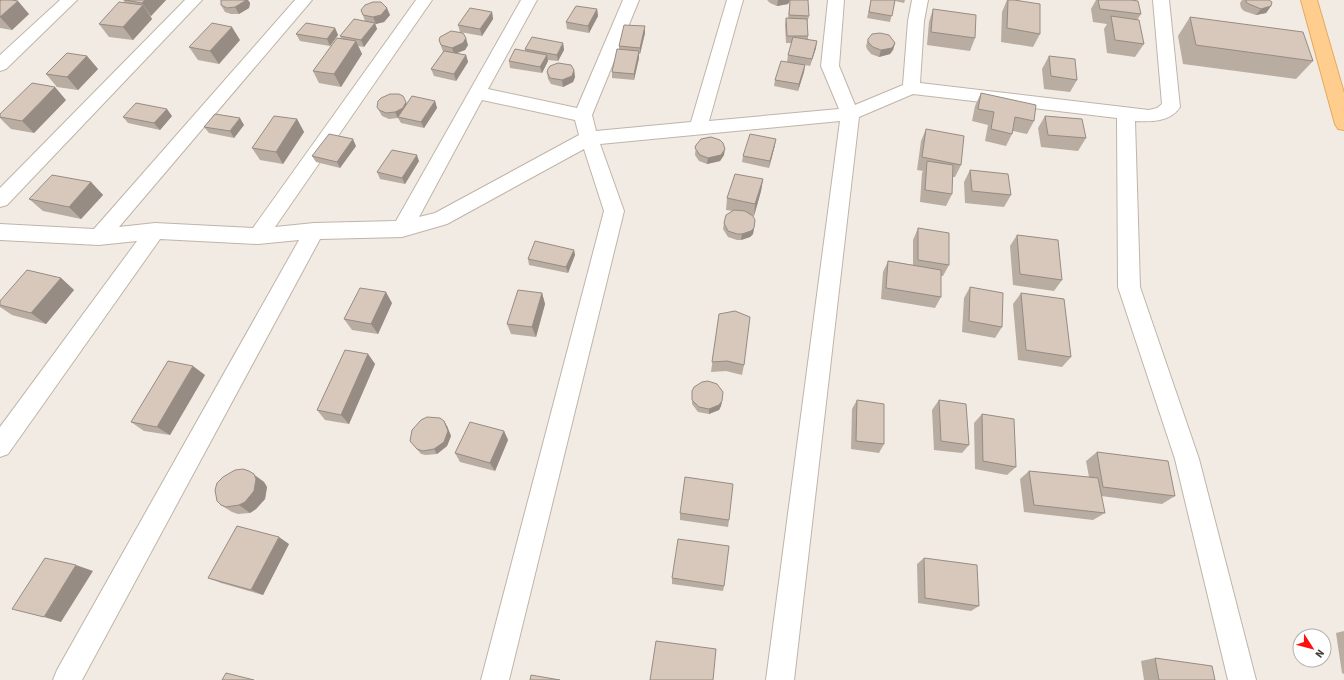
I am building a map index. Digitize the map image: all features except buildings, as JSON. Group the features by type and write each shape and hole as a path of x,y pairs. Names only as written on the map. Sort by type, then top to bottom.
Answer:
{"main road":[{"path":"1309,0 1344,124"}],"street":[{"path":"0,65 69,0"},
{"path":"0,200 194,0"},
{"path":"99,237 304,0"},
{"path":"258,236 424,0"},
{"path":"402,229 529,0"},
{"path":"495,680 614,212 589,138 583,115 631,0"},
{"path":"698,128 735,0"},
{"path":"780,680 850,114 830,66 836,0"},
{"path":"911,88 916,21 920,0"},
{"path":"0,232 99,237 155,230 258,236 314,231 402,229 440,219 589,138 850,114 911,88 1149,116 1162,113 1171,107 1161,0"},
{"path":"478,93 583,115"},
{"path":"1126,113 1129,287 1187,459 1242,680"},
{"path":"0,446 155,230"},
{"path":"67,680 314,231"}]}
